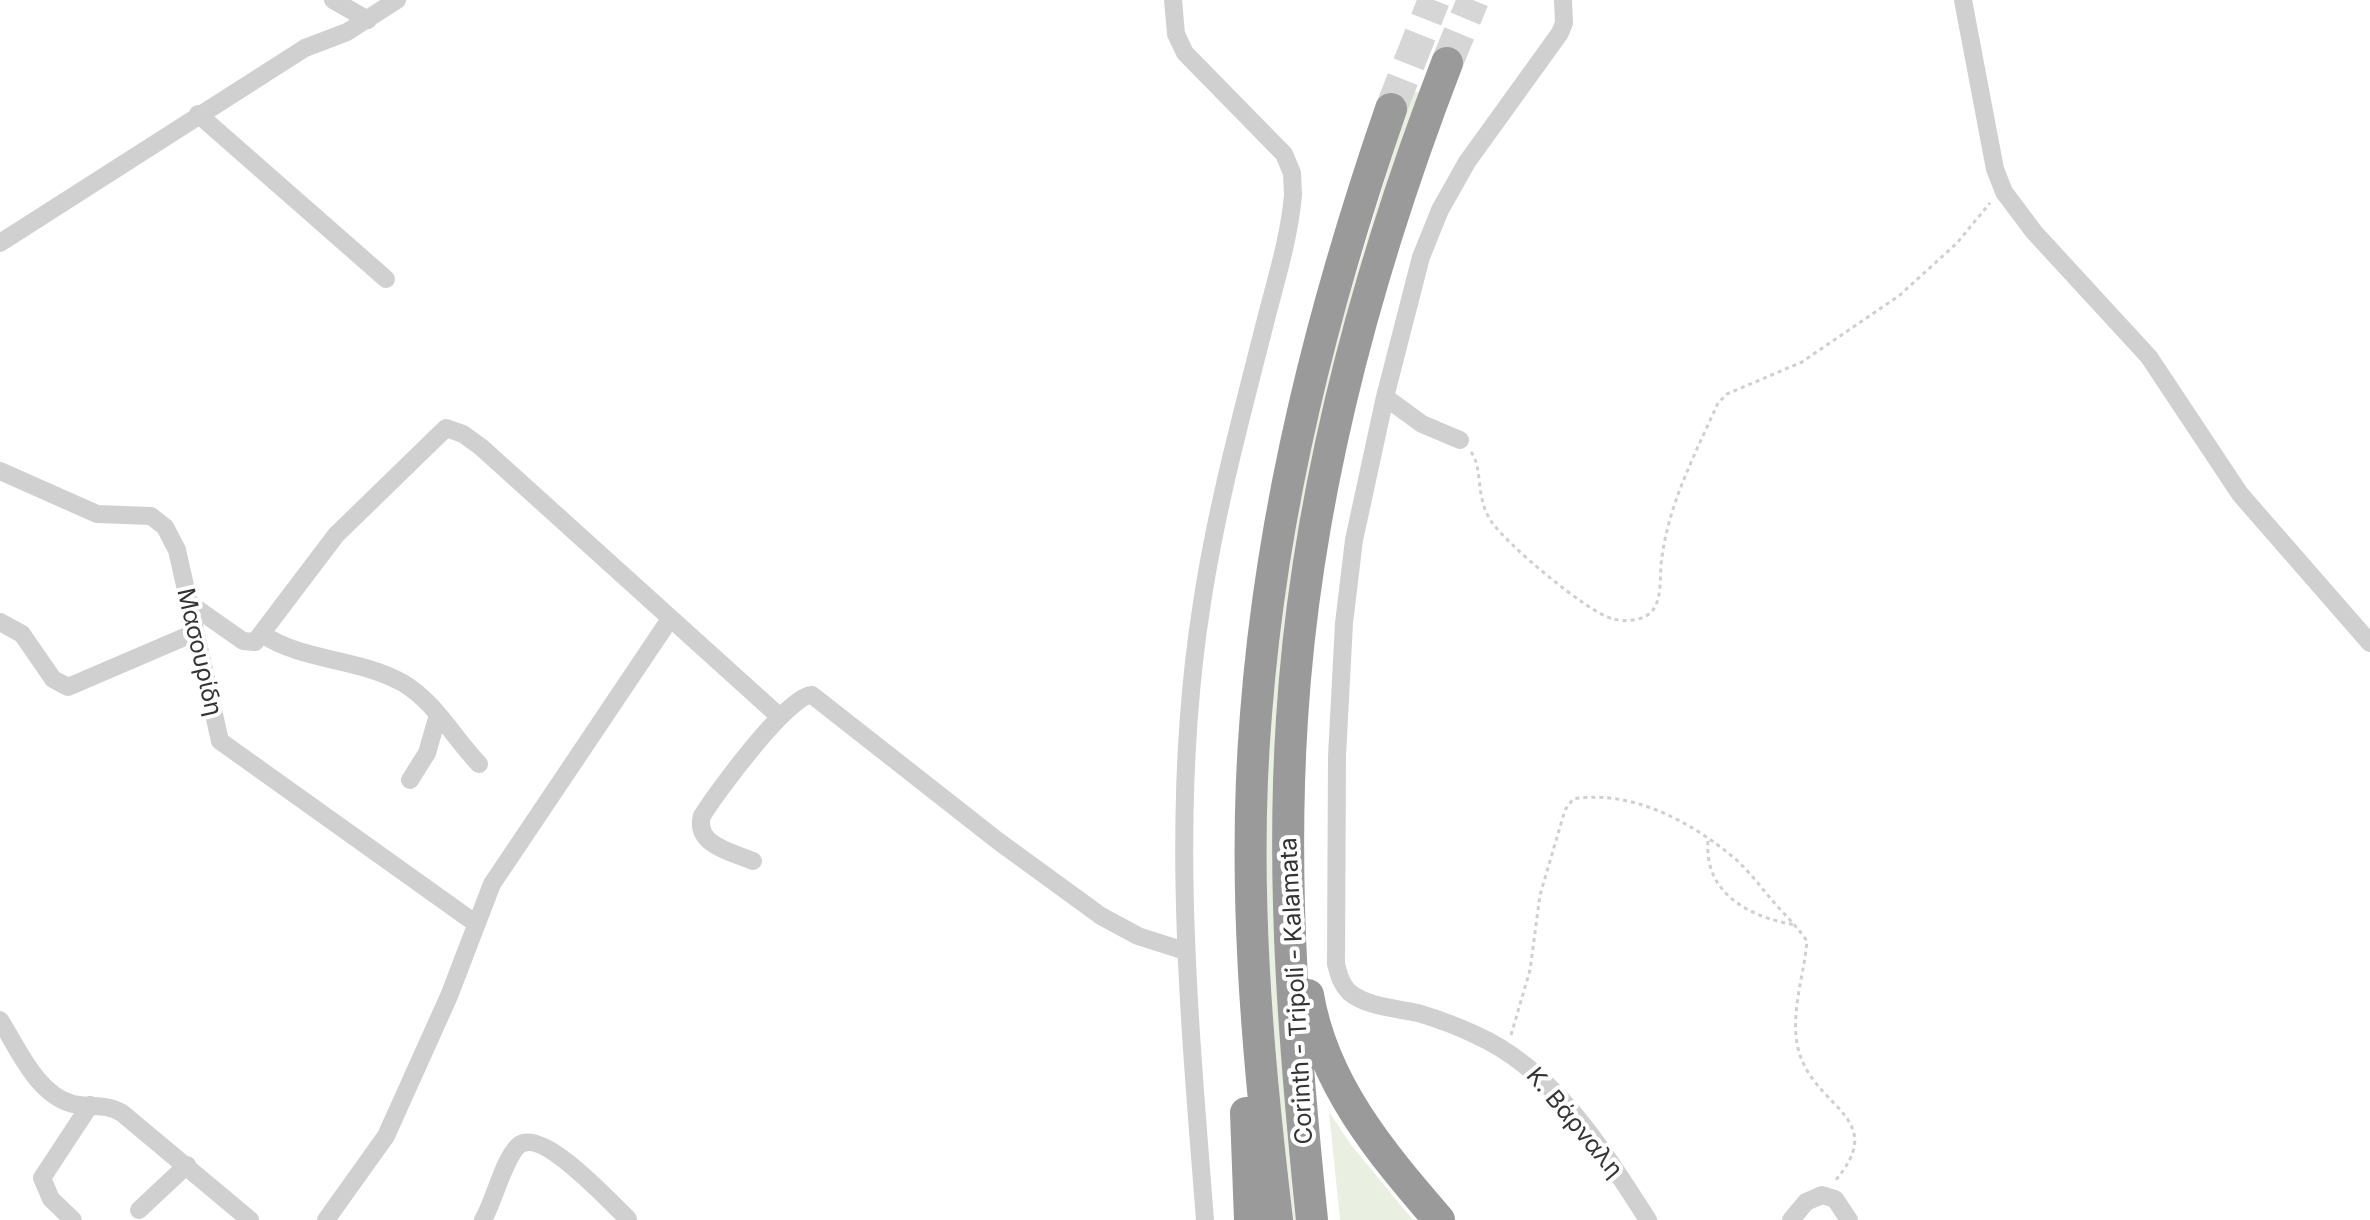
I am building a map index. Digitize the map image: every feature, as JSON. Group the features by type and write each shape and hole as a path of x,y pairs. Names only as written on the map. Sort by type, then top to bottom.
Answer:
{"highway":[{"name":"Corinth - Tripoli - Kalamata","path":"1312,1220 1292,999 1288,785 1305,593 1338,410 1388,228 1447,63"},
{"name":"Corinth - Tripoli - Kalamata","path":"1277,1220 1257,1002 1253,787 1256,716 1268,601 1292,459 1333,287 1391,109"},
{"path":"1288,785 1308,997 1324,1059 1356,1115 1439,1220"},
{"path":"1250,1220 1243,986 1244,844 1253,787"}],"street":[{"path":"333,0 368,20"},
{"path":"0,243 305,48 368,20 397,0"},
{"path":"1173,0 1176,34 1185,53 1284,154 1292,173 1293,195 1227,473 1195,648 1183,806 1185,951 1205,1220"},
{"path":"1460,440 1422,424 1385,397 1421,257 1440,210 1467,162 1553,45 1564,23 1563,0"},
{"path":"1963,0 1995,169 2004,192 2034,232 2149,357 2240,494 2370,643"},
{"path":"198,114 386,279"},
{"name":"Κ. Βάρναλη","path":"1385,397 1354,540 1339,693 1336,964 1339,978 1351,993 1370,1002 1448,1024 1507,1051 1537,1073 1574,1116 1648,1220"},
{"path":"186,601 247,642 255,642 336,535 446,428 463,434 481,447 780,717"},
{"name":"Μασουρίδη","path":"0,471 97,514 139,514 154,518 165,527 175,546 186,601 224,745 475,923"},
{"path":"326,1220 386,1136 449,996 475,923 508,859 670,619"},
{"path":"0,622 22,634 53,679 68,687 194,633"},
{"path":"262,634 293,650 395,679 424,699 479,764"},
{"path":"753,861 707,840 700,821 715,797 780,717 802,696 812,695 998,841 1101,916 1138,936 1185,951"},
{"path":"410,780 427,753 438,715"},
{"path":"0,1020 47,1089 71,1103 109,1106 122,1113 250,1220"},
{"path":"73,1220 51,1199 42,1178 90,1105"},
{"path":"483,1220 511,1157 518,1147 530,1143 541,1146 574,1167 628,1219"},
{"path":"139,1210 187,1165"},
{"path":"1791,1220 1806,1202 1822,1195 1835,1199 1849,1220"}],"path":[{"path":"1460,440 1474,456 1477,488 1491,521 1516,548 1595,610 1613,619 1643,618 1652,612 1659,597 1662,552 1673,510 1718,403 1727,394 1802,362 1900,295 1957,243 1982,211 2004,192"},
{"path":"1507,1051 1530,970 1540,895 1565,810 1573,799 1588,796 1633,801 1655,808 1731,856 1797,925 1807,941 1797,1003 1796,1032 1801,1058 1855,1133 1856,1152 1822,1195"},
{"path":"1708,841 1707,857 1713,876 1728,897 1749,912 1797,925"}],"green space":[{"path":"1412,91 1422,93 1315,463 1293,1166 1299,1220 1290,1220 1266,937 1266,786 1275,653 1317,402"},
{"path":"1329,1112 1352,1146 1413,1220 1340,1220"}],"tunnel":[{"path":"1391,109 1434,0"},
{"path":"1447,63 1473,0"}]}
